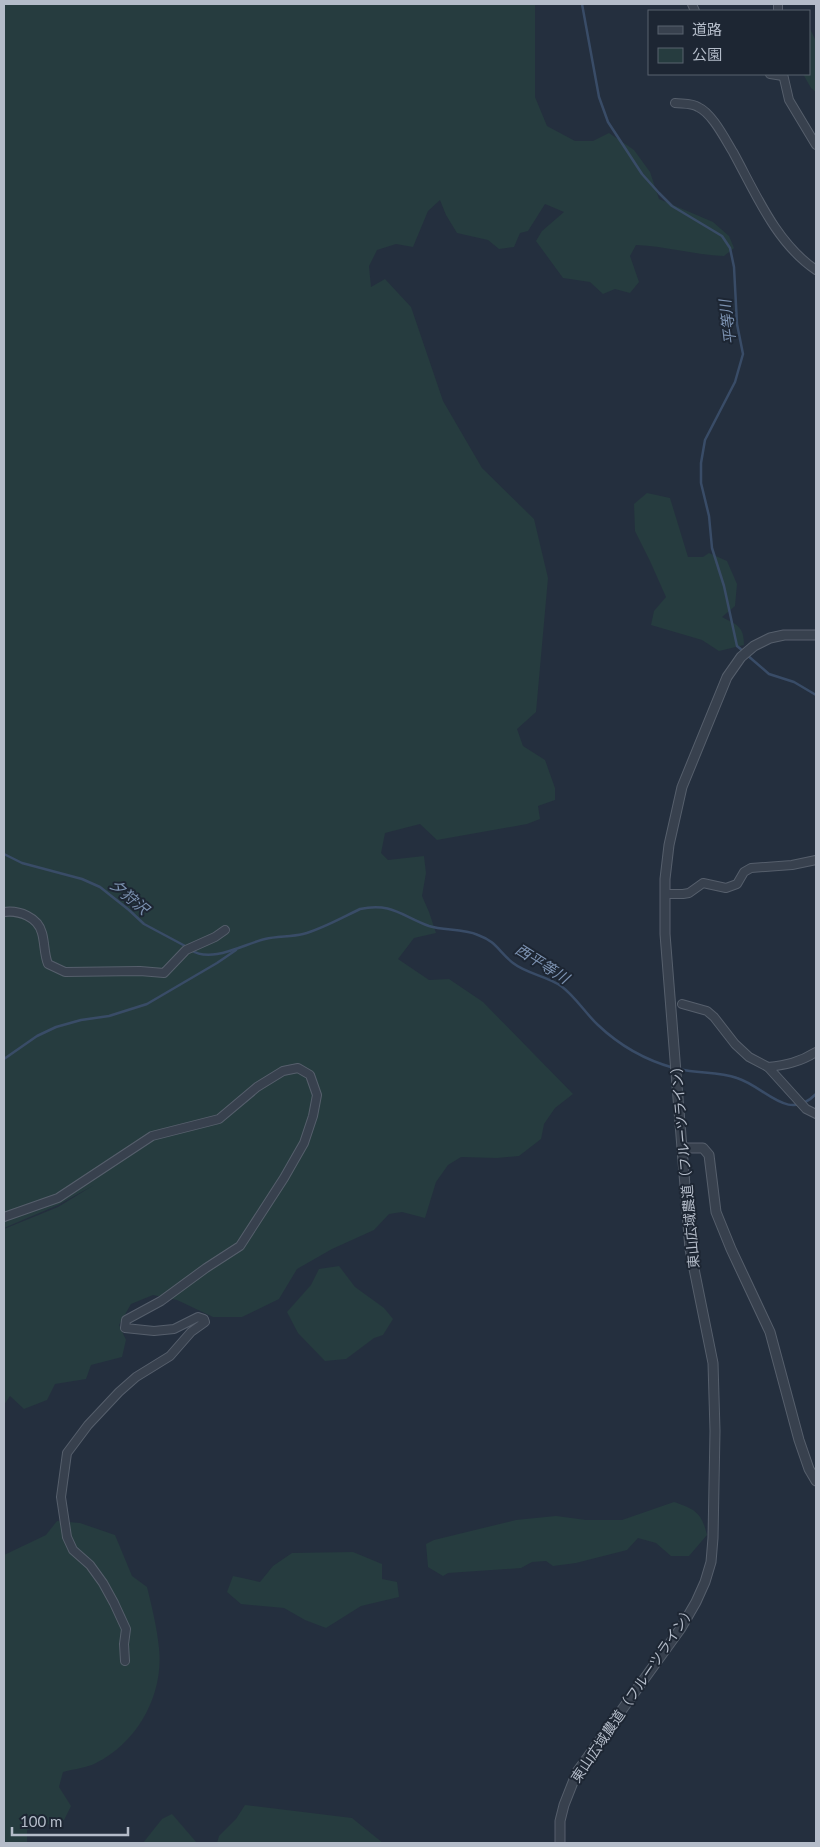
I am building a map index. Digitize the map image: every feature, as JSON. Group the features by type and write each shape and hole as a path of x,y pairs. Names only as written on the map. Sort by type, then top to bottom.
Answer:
{"street":[{"path":"783,75 789,100 816,144"},
{"path":"675,103 699,107 709,117 722,134 772,223 792,251 802,261 816,270"},
{"name":"東山広域農道（フルーツライン）","path":"560,1843 560,1821 577,1772 680,1628 696,1602 705,1582 713,1538 715,1431 713,1363 690,1249 665,934 665,894 669,845 682,787 727,677 741,657 754,646 770,638 816,635"},
{"path":"665,894 689,893 703,883 726,888 737,884 744,872 751,868 792,865 816,860"},
{"path":"4,912 19,912 27,915 38,924 42,933 44,954 48,964 65,972 140,971 164,973 186,950 215,937 225,930"},
{"path":"682,1004 707,1011 735,1044 749,1057 768,1067 806,1108 816,1114"},
{"path":"768,1067 802,1060 816,1052"},
{"path":"4,1217 58,1198 152,1136 218,1119 283,1070 298,1068 310,1075 317,1095 313,1116 304,1143 240,1246 161,1301 126,1320 125,1328 154,1331 174,1329 198,1317 204,1319 205,1322 191,1332 170,1356 136,1377 119,1392 88,1425 67,1454 61,1497 67,1537 73,1550 90,1565 114,1603 126,1630 125,1661"},
{"path":"682,1148 702,1148 709,1155 716,1212 731,1249 770,1332 800,1440 809,1469 816,1481"}],"green space":[{"path":"4,4 535,4 535,97 547,126 575,141 593,141 609,133 634,150 650,172 659,199 713,222 729,236 734,248 724,256 636,245 630,256 639,282 630,293 615,289 603,294 590,282 563,278 536,241 542,231 564,212 545,204 528,231 520,233 514,247 499,249 488,240 457,233 446,215 440,200 428,211 413,247 396,244 377,250 369,266 371,287 385,279 411,307 443,401 482,468 534,519 548,578 536,712 517,729 523,746 545,760 555,788 555,800 538,806 540,819 527,824 437,840 420,824 385,833 381,853 388,860 424,856 426,873 422,896 436,933 414,938 398,959 429,980 449,979 483,1002 573,1094 555,1108 544,1124 541,1139 519,1156 497,1158 461,1157 448,1165 436,1182 425,1218 402,1212 389,1214 374,1230 332,1249 297,1269 279,1299 242,1317 213,1317 177,1300 153,1295 131,1304 119,1325 126,1340 122,1357 91,1365 86,1379 55,1384 47,1400 24,1409 10,1396 4,1405 4,1229 58,1207 94,1185 58,1205 4,1228"},
{"path":"810,29 816,41 816,92 811,88 804,75 810,75"},
{"path":"647,493 670,498 688,557 703,557 709,553 727,561 737,584 735,606 722,617 739,627 743,634 744,645 719,651 702,640 651,625 654,611 666,597 635,531 634,504"},
{"path":"339,1266 355,1287 384,1308 393,1319 383,1335 374,1338 346,1359 325,1361 298,1333 287,1312 311,1285 319,1269"},
{"path":"674,1502 687,1507 700,1517 707,1535 689,1556 671,1556 656,1543 638,1538 627,1550 576,1563 553,1566 546,1561 532,1562 521,1568 448,1573 443,1576 428,1567 426,1544 434,1540 516,1520 556,1516 586,1520 622,1520"},
{"path":"57,1521 80,1523 115,1535 132,1576 147,1587 159,1648 157,1682 145,1715 136,1730 124,1743 111,1754 92,1765 63,1772 59,1787 71,1806 64,1820 27,1830 27,1842 37,1843 4,1843 4,1555 46,1535"},
{"path":"353,1552 382,1564 382,1579 397,1582 399,1597 361,1606 326,1628 305,1620 284,1608 241,1604 227,1592 233,1576 260,1582 273,1566 292,1553"},
{"path":"245,1805 352,1818 383,1843 217,1843 219,1836 236,1819"},
{"path":"172,1814 197,1843 143,1843 162,1819"}],"waterway":[{"name":"平等川","path":"582,4 599,97 608,122 642,174 659,193 672,206 722,236 730,248 734,267 737,324 743,354 735,382 705,440 701,463 701,483 709,516 712,548 724,586 737,646 743,651"},
{"name":"平等川","path":"747,655 769,674 794,682 816,695"},
{"name":"夕狩沢","path":"4,854 22,863 82,879 100,887 144,924 187,947"},
{"name":"西平等川","path":"191,950 199,954 208,955 228,952 265,939 310,932 360,909 380,907 396,911 429,926 466,931 484,938 519,967 561,986 598,1025 615,1039 653,1061 674,1068"},
{"path":"4,1059 37,1036 56,1027 81,1020 109,1016 147,1004 236,950"},
{"name":"西平等川","path":"679,1069 723,1074 737,1078 748,1082 776,1100 786,1104 796,1105 805,1102 816,1094"}]}
